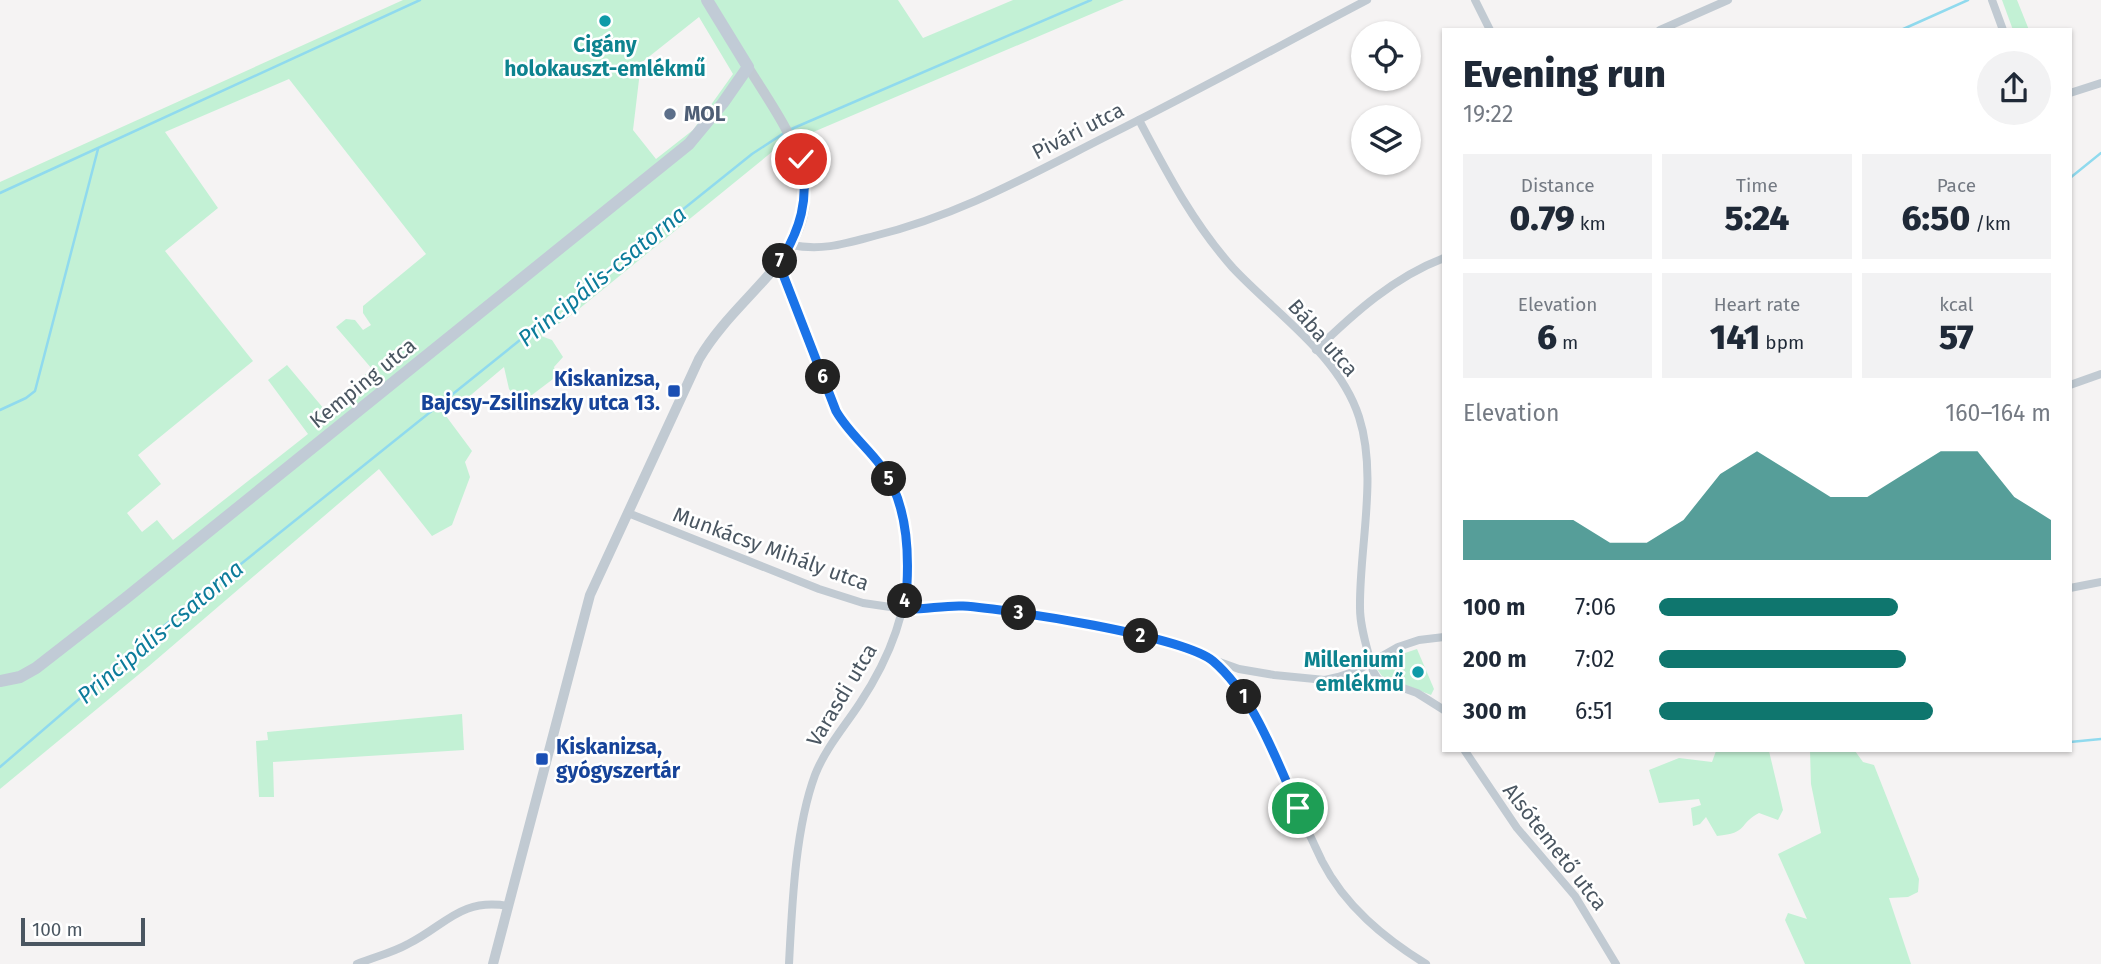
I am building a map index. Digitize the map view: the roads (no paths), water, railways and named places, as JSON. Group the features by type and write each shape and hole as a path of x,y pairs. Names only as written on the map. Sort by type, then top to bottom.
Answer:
{"main road":[{"path":"707,0 748,67"},
{"name":"Kemping utca","path":"0,681 20,677 36,668 658,170 689,144 733,91 748,67"}],"street":[{"name":"Pivári utca","path":"791,245 815,249 830,247 928,222 999,191 1367,0"},
{"path":"1475,0 1489,28"},
{"path":"1665,28 1728,0"},
{"path":"1994,1 2002,28"},
{"path":"493,964 590,594 699,359 708,344 779,264 791,245 801,219 805,195 803,170 793,141 748,67"},
{"path":"2072,92 2101,83"},
{"name":"Bába utca","path":"1139,120 1178,194 1199,226 1233,267 1316,350 1338,376 1351,397 1360,419 1364,441 1366,469 1360,608 1370,661"},
{"path":"1316,350 1390,285 1442,259"},
{"name":"Varasdi utca","path":"779,264 836,411 880,464 896,494 904,523 906,544 905,609 888,654 814,778 799,851 789,964"},
{"path":"2072,384 2101,374"},
{"name":"Munkácsy Mihály utca","path":"628,513 819,589 863,603 905,609 959,606 989,608 1161,641 1252,672 1386,683 1417,694 1442,710"},
{"path":"2072,588 2101,582"},
{"path":"1325,680 1350,674 1370,661 1409,644 1442,637"},
{"path":"1211,659 1234,684 1249,706 1322,862 1335,883 1385,937 1426,964"},
{"path":"1370,661 1374,675 1386,683"},
{"name":"Alsótemető utca","path":"1466,752 1517,828 1575,896 1616,964"},
{"path":"357,964 410,943 464,909 482,904 508,906"}],"waterway":[{"path":"0,193 420,0"},
{"name":"Principális-csatorna","path":"789,130 1091,0"},
{"path":"1905,28 1968,0"},
{"name":"Principális-csatorna","path":"0,767 171,620 752,154 784,133"},
{"path":"0,410 35,391 98,149"},
{"path":"2072,176 2101,153"},
{"path":"2072,742 2101,739"}],"place":[{"name":"Cigány holokauszt-emlékmű","path":"605,21"},
{"name":"MOL","path":"670,114"},
{"name":"Kiskanizsa, Bajcsy-Zsilinszky utca 13.","path":"674,391"},
{"name":"Milleniumi emlékmű","path":"1418,672"},
{"name":"Kiskanizsa, gyógyszertár","path":"542,759"}]}
